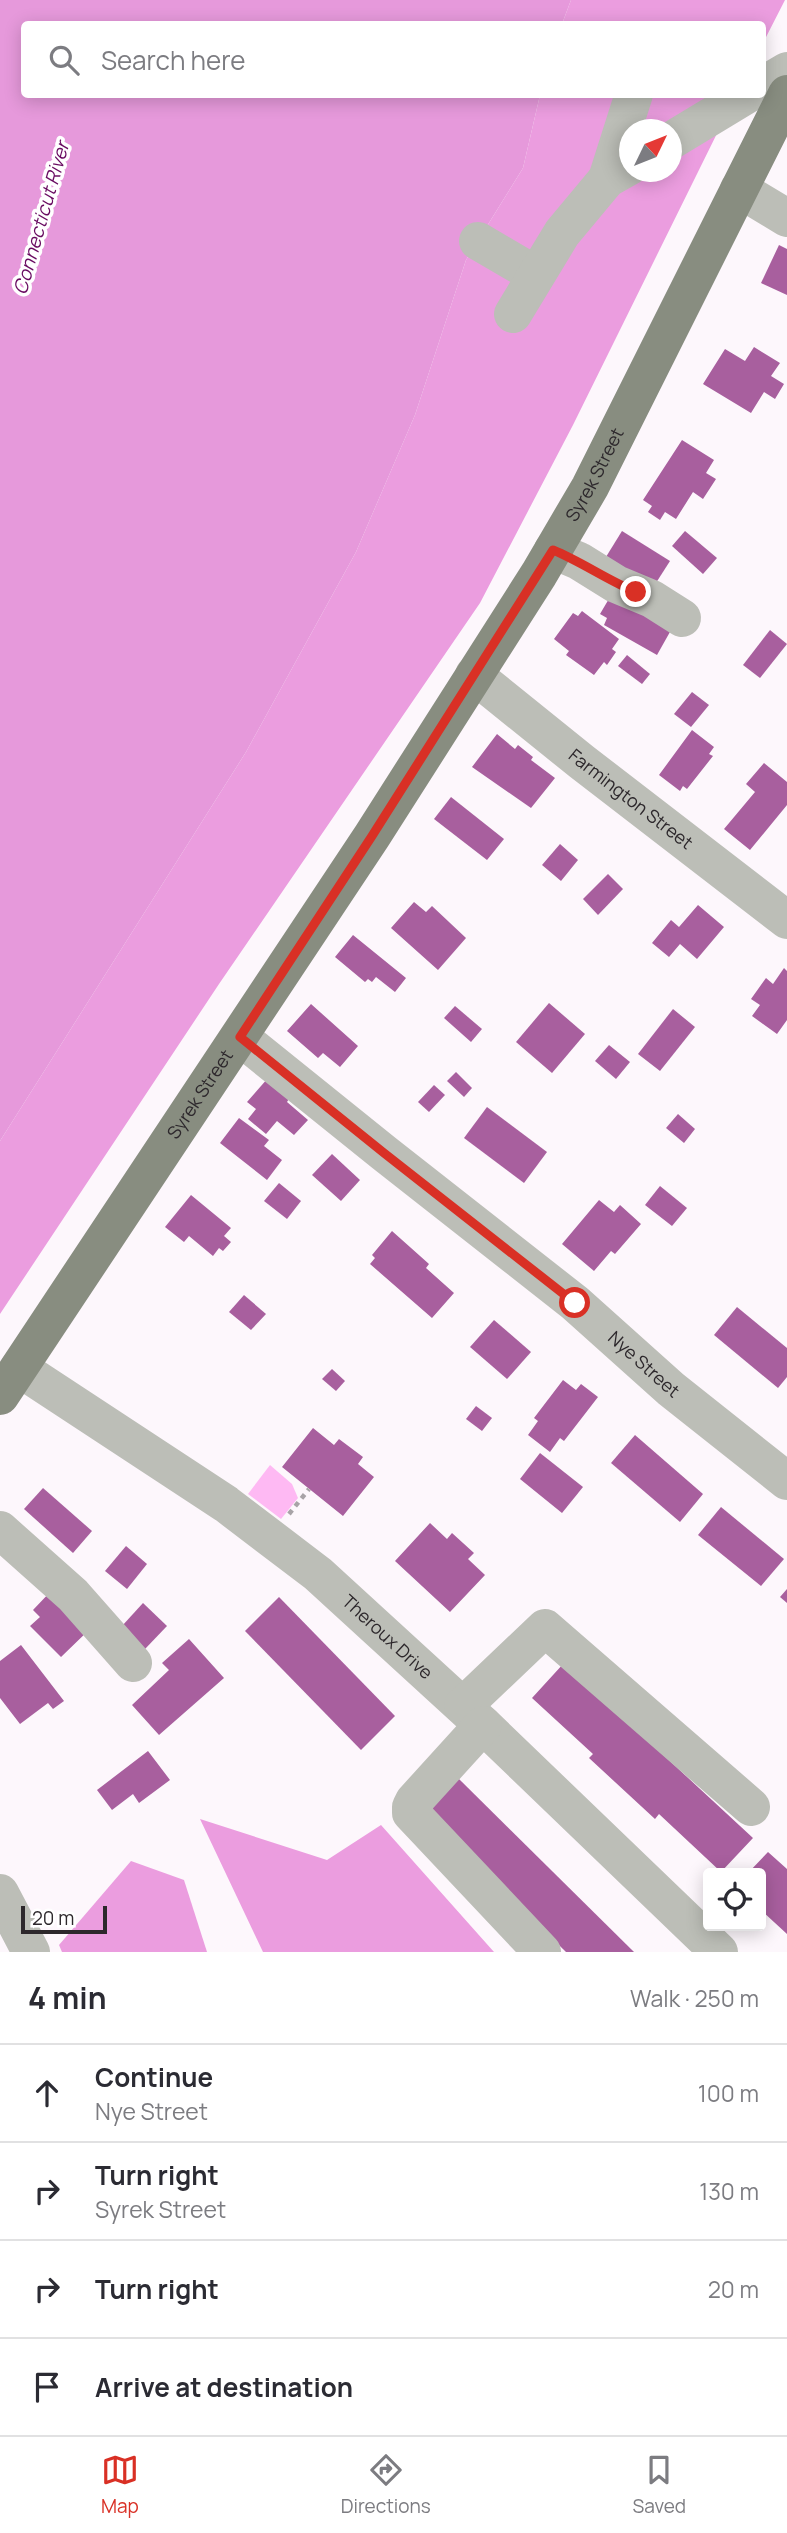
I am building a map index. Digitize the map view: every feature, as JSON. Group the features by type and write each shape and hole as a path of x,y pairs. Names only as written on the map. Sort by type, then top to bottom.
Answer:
{"main road":[{"name":"Syrek Street","path":"9,1382 240,1037 553,550 590,487 787,94"}],"street":[{"path":"766,84 787,71"},
{"path":"513,314 562,233 618,173 633,98"},
{"path":"682,133 741,98"},
{"path":"739,189 787,218"},
{"path":"478,241 536,275"},
{"path":"553,550 579,561 616,584 652,599 682,618"},
{"name":"Farmington Street","path":"474,675 787,920"},
{"name":"Nye Street","path":"240,1037 575,1303 671,1389 787,1481"},
{"name":"Theroux Drive","path":"9,1382 180,1472 284,1545 351,1602 719,1952"},
{"path":"0,1530 73,1595 133,1663"},
{"path":"542,1952 411,1813 411,1807 472,1716 545,1629 751,1807"},
{"path":"0,1893 31,1952"}],"shaded area":[{"path":"571,0 785,0 766,37 766,21 563,21"},
{"path":"539,98 735,98 573,425 480,603 219,984 0,1314 0,1141 246,752 356,552 415,415 466,260 523,168"},
{"path":"270,1465 292,1484 298,1498 281,1519 248,1494"},
{"path":"200,1819 327,1860 381,1825 494,1952 263,1952"},
{"path":"131,1861 184,1880 207,1952 62,1952 59,1945"}],"water":[{"name":"Connecticut River","path":"0,0 571,0 563,21 21,21 21,98 539,98 523,168 466,260 415,415 356,552 246,752 0,1141"}],"building":[{"path":"779,245 787,249 787,295 761,283"},
{"path":"754,347 780,363 771,376 784,384 775,399 764,392 751,413 703,384 725,349 745,361"},
{"path":"682,440 714,460 706,473 716,479 703,499 693,492 676,519 665,512 660,520 648,512 652,506 643,500"},
{"path":"622,531 670,561 654,586 601,565"},
{"path":"685,531 717,558 703,574 672,546"},
{"path":"610,597 675,623 657,655 604,625 607,618 600,614"},
{"path":"582,611 619,639 612,649 616,652 607,665 604,662 594,675 566,655 569,651 554,639 573,613 578,616"},
{"path":"770,630 787,644 760,678 743,665"},
{"path":"627,655 650,674 642,684 618,666"},
{"path":"692,692 709,705 691,727 674,714"},
{"path":"692,730 714,747 709,754 713,756 687,789 683,786 680,791 659,775"},
{"path":"497,734 515,749 518,745 533,757 531,760 555,778 531,808 472,767"},
{"path":"764,763 787,782 787,805 750,850 724,829 755,792 746,784"},
{"path":"451,797 504,839 487,860 434,819"},
{"path":"560,844 578,860 561,881 542,865"},
{"path":"608,874 623,889 598,915 583,899"},
{"path":"414,902 426,912 432,906 466,938 438,970 391,928"},
{"path":"698,905 724,927 697,959 680,944 669,957 652,943 671,920 679,927"},
{"path":"353,935 406,978 395,992 376,977 372,982 368,979 365,982 335,957"},
{"path":"784,968 787,971 787,1020 777,1034 752,1016 760,1005 751,999 766,978 773,984"},
{"path":"549,1003 585,1034 552,1073 516,1042"},
{"path":"311,1004 358,1046 340,1067 323,1053 318,1058 287,1031"},
{"path":"455,1006 482,1029 471,1042 444,1018"},
{"path":"673,1009 695,1027 660,1071 638,1054"},
{"path":"609,1045 630,1062 616,1079 595,1061"},
{"path":"456,1072 472,1088 464,1097 447,1081"},
{"path":"268,1078 290,1097 287,1102 308,1120 294,1135 277,1121 266,1134 248,1119 256,1109 247,1102"},
{"path":"434,1085 445,1095 429,1112 418,1102"},
{"path":"487,1107 547,1152 524,1183 464,1138"},
{"path":"678,1114 695,1129 684,1143 666,1128"},
{"path":"239,1118 269,1140 264,1146 282,1160 267,1180 220,1143"},
{"path":"332,1154 360,1180 341,1201 312,1175"},
{"path":"279,1183 301,1201 287,1219 264,1201"},
{"path":"660,1186 687,1208 672,1226 645,1205"},
{"path":"191,1195 231,1228 224,1236 231,1242 223,1251 219,1248 213,1256 189,1236 184,1242 165,1227"},
{"path":"599,1200 614,1212 620,1205 641,1224 615,1254 611,1251 594,1271 562,1244"},
{"path":"392,1231 429,1264 426,1268 454,1293 432,1318 370,1264 375,1258 372,1255"},
{"path":"244,1295 266,1314 251,1330 229,1312"},
{"path":"737,1307 787,1348 787,1377 778,1388 714,1335"},
{"path":"494,1320 531,1352 507,1379 470,1347"},
{"path":"332,1369 345,1381 336,1391 322,1379"},
{"path":"563,1380 576,1390 581,1384 598,1397 564,1441 560,1438 550,1452 528,1435 538,1421 534,1418"},
{"path":"476,1406 492,1418 482,1431 466,1419"},
{"path":"313,1428 334,1445 339,1439 363,1457 358,1464 374,1477 343,1516 282,1467"},
{"path":"635,1435 703,1494 680,1522 611,1463"},
{"path":"540,1453 583,1487 562,1513 520,1479"},
{"path":"43,1488 92,1531 73,1553 24,1509"},
{"path":"721,1507 784,1559 761,1586 698,1535"},
{"path":"430,1523 447,1539 452,1533 474,1553 468,1559 485,1575 450,1612 395,1561"},
{"path":"126,1546 147,1564 127,1589 105,1571"},
{"path":"53,1589 91,1628 61,1657 30,1626 40,1617 33,1610"},
{"path":"787,1589 787,1603 780,1597"},
{"path":"279,1597 395,1716 361,1750 245,1631"},
{"path":"143,1603 167,1626 145,1649 122,1626"},
{"path":"189,1639 224,1678 159,1735 132,1705 169,1670 162,1663"},
{"path":"21,1645 64,1701 53,1709 48,1703 20,1724 0,1698 0,1661"},
{"path":"564,1663 753,1838 725,1868 717,1868 659,1814 655,1819 589,1758 593,1754 532,1698"},
{"path":"148,1751 170,1780 139,1803 133,1794 112,1810 97,1790"},
{"path":"458,1778 634,1952 566,1952 424,1812"},
{"path":"768,1852 787,1869 787,1934 766,1915 766,1868 753,1868"}],"route":[{"path":"575,1303 240,1037 372,836 553,550 636,592"}]}
